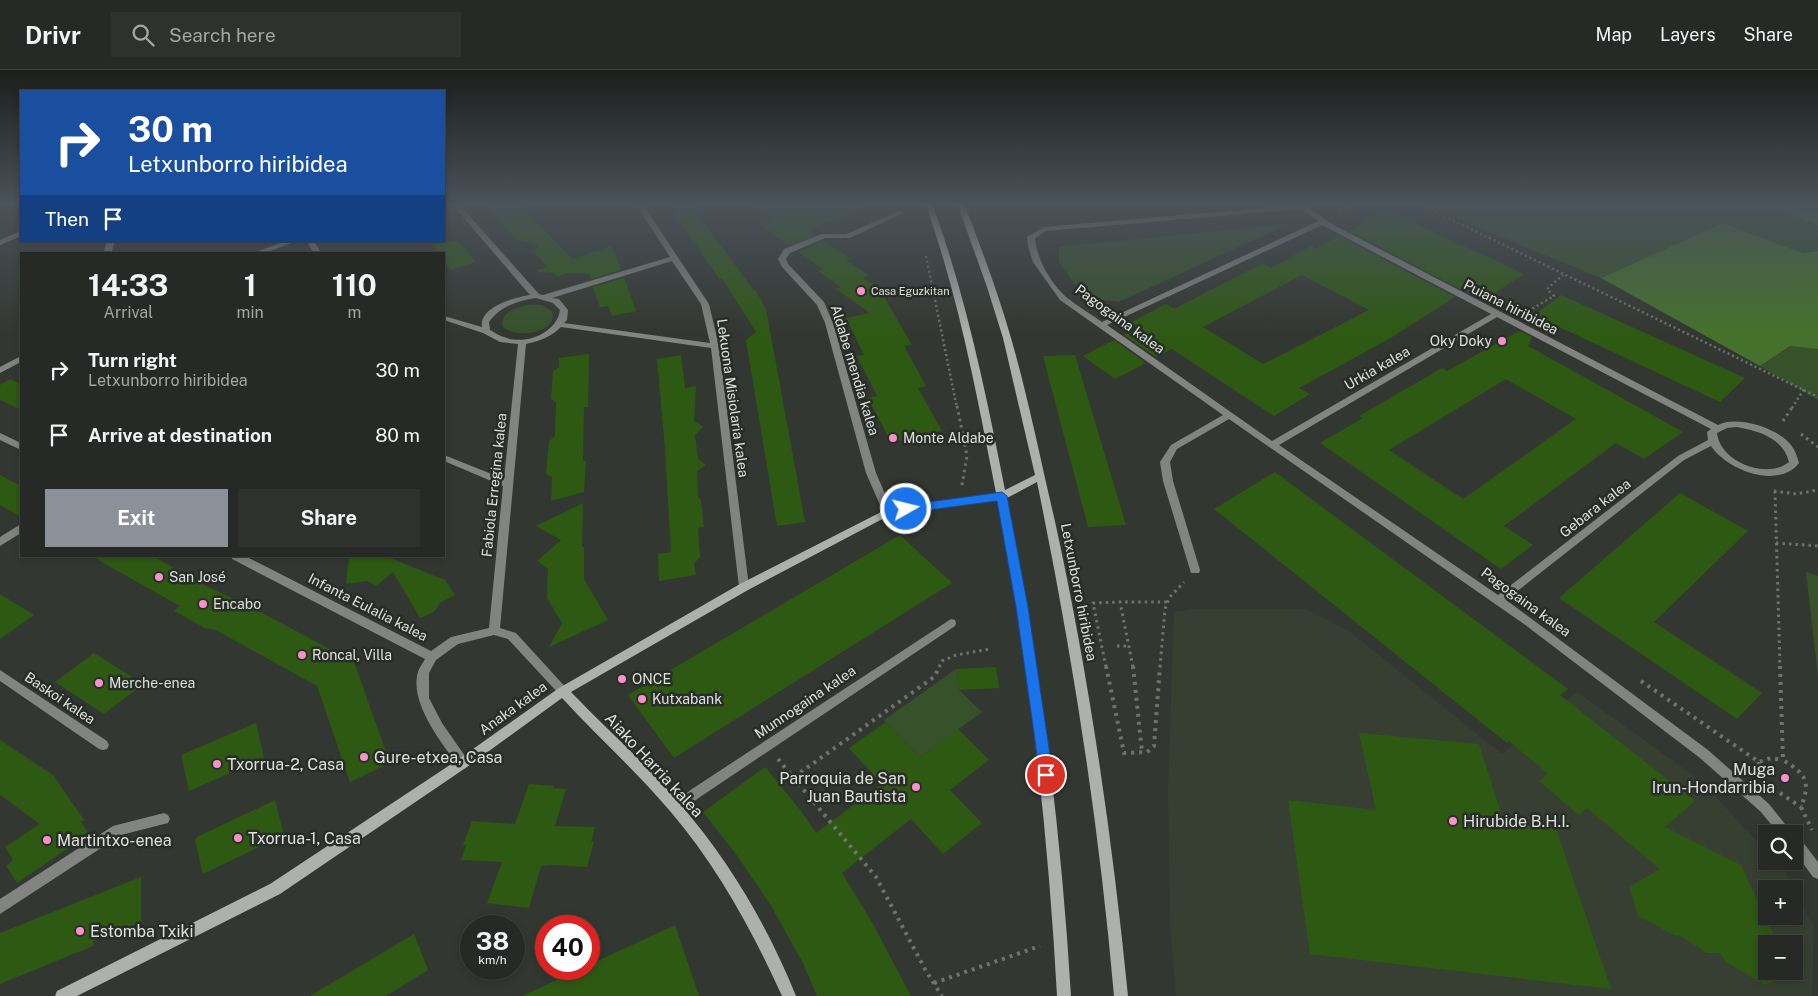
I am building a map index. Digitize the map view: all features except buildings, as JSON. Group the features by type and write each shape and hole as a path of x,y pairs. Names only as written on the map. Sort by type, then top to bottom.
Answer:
{"main road":[{"path":"942,246 969,342 1002,496 1022,607 1046,775 1060,918 1064,996"},
{"name":"Letxunborro hiribidea","path":"977,246 1007,338 1040,476 1067,605 1096,776 1114,919 1121,996"},
{"path":"1002,496 1040,476"},
{"name":"Anaka kalea","path":"62,996 275,889 463,763 563,691 744,587 888,512 1002,496"},
{"name":"Aiako Harria kalea","path":"563,691 676,808 727,876 768,949 789,996"}],"street":[{"path":"492,246 536,296"},
{"name":"Lekuona Misiolaria kalea","path":"667,246 705,304 715,346 744,587"},
{"name":"Aldabe mendia kalea","path":"799,246 787,251 782,259 785,265 822,304 871,473 888,512"},
{"name":"Pagogaina kalea","path":"1031,246 1040,269 1063,298 1272,445 1499,600 1704,754 1765,808 1779,825"},
{"path":"1102,326 1271,246"},
{"name":"Puiana hiribidea","path":"1368,246 1716,428"},
{"path":"546,297 674,258"},
{"path":"445,318 486,331 494,338 505,342 522,342 544,337 561,325 566,314 560,302 546,297 519,298 504,304 488,318 485,322 486,331"},
{"name":"Urkia kalea","path":"1272,445 1496,314"},
{"path":"561,325 715,346"},
{"name":"Fabiola Erregina kalea","path":"494,631 522,342"},
{"path":"0,370 20,360"},
{"path":"1195,570 1168,481 1165,462 1174,447 1230,415"},
{"path":"1737,424 1764,432 1787,447 1793,455 1794,463 1790,469 1782,473 1756,471 1728,459 1718,451 1712,442 1712,432 1716,428 1737,424"},
{"path":"0,436 20,446"},
{"name":"Gebara kalea","path":"1499,600 1681,458 1712,442"},
{"path":"445,458 508,484"},
{"path":"0,542 20,529"},
{"name":"Infanta Eulalia kalea","path":"238,557 432,656"},
{"name":"Munnogaina kalea","path":"676,808 952,622"},
{"path":"494,631 512,636 563,691"},
{"name":"Infanta Eulalia kalea","path":"463,763 438,727 423,698 423,673 432,656 455,640 494,631"},
{"name":"Baskoi kalea","path":"0,676 103,745"},
{"path":"0,907 118,830 164,818"},
{"path":"1803,853 1818,873"}],"path":[{"path":"1505,246 1818,397"},
{"path":"925,250 966,456 960,501"},
{"path":"1525,313 1554,296 1547,289 1564,275"},
{"path":"1787,426 1782,423 1804,389"},
{"path":"1797,431 1818,447"},
{"path":"1774,491 1783,760"},
{"path":"1776,543 1818,546"},
{"path":"1168,602 1094,603 1124,753 1147,752 1154,746 1165,609 1168,602 1195,570"},
{"path":"1120,602 1130,646 1142,752"},
{"path":"1117,646 1130,646"},
{"path":"794,777 934,677 942,661 956,655 990,649"},
{"path":"1636,678 1759,762"},
{"path":"766,746 794,777 876,877 942,996"},
{"path":"1759,762 1764,759 1773,758 1783,760 1795,768 1808,783 1801,807"},
{"path":"1759,762 1758,771 1767,783"},
{"path":"1777,792 1801,807 1814,833"},
{"path":"934,983 1042,945"}],"shaded area":[{"name":"Hirubide B.H.I.","path":"1193,609 1306,609 1349,631 1502,754 1577,692 1701,781 1758,842 1758,870 1785,871 1790,880 1758,880 1758,925 1803,925 1803,906 1814,927 1812,996 1176,996 1170,922 1168,791 1174,612"}],"green space":[{"path":"1240,246 1119,302 1097,299 1074,283 1059,263 1059,247"},
{"path":"1523,246 1672,246 1601,278"},
{"path":"1672,246 1785,246 1803,253 1818,251 1818,349 1790,346 1760,366 1601,278"},
{"path":"1785,246 1818,246 1818,251 1803,253"},
{"path":"542,305 552,311 552,318 549,324 543,329 535,332 517,333 503,327 503,320 510,311 523,306"},
{"path":"1790,346 1818,349 1818,400 1760,366"},
{"path":"1806,572 1818,576 1818,677"},
{"path":"956,669 959,690 982,712 920,757 884,720"}],"place":[{"name":"Casa Eguzkitan","path":"861,291"},
{"name":"Oky Doky","path":"1502,341"},
{"name":"Monte Aldabe","path":"893,438"},
{"name":"San José","path":"159,577"},
{"name":"Encabo","path":"203,604"},
{"name":"Roncal, Villa","path":"302,655"},
{"name":"ONCE","path":"622,679"},
{"name":"Merche-enea","path":"99,683"},
{"name":"Kutxabank","path":"642,699"},
{"name":"Gure-etxea, Casa","path":"364,757"},
{"name":"Txorrua-2, Casa","path":"217,764"},
{"name":"Muga Irun-Hondarribia","path":"1785,778"},
{"name":"Parroquia de San Juan Bautista","path":"916,787"},
{"name":"Hirubide B.H.I.","path":"1453,821"},
{"name":"Txorrua-1, Casa","path":"238,838"},
{"name":"Martintxo-enea","path":"47,840"},
{"name":"Estomba Txiki","path":"80,931"}],"route":[{"path":"906,509 1002,496 1033,676 1046,775"}]}
